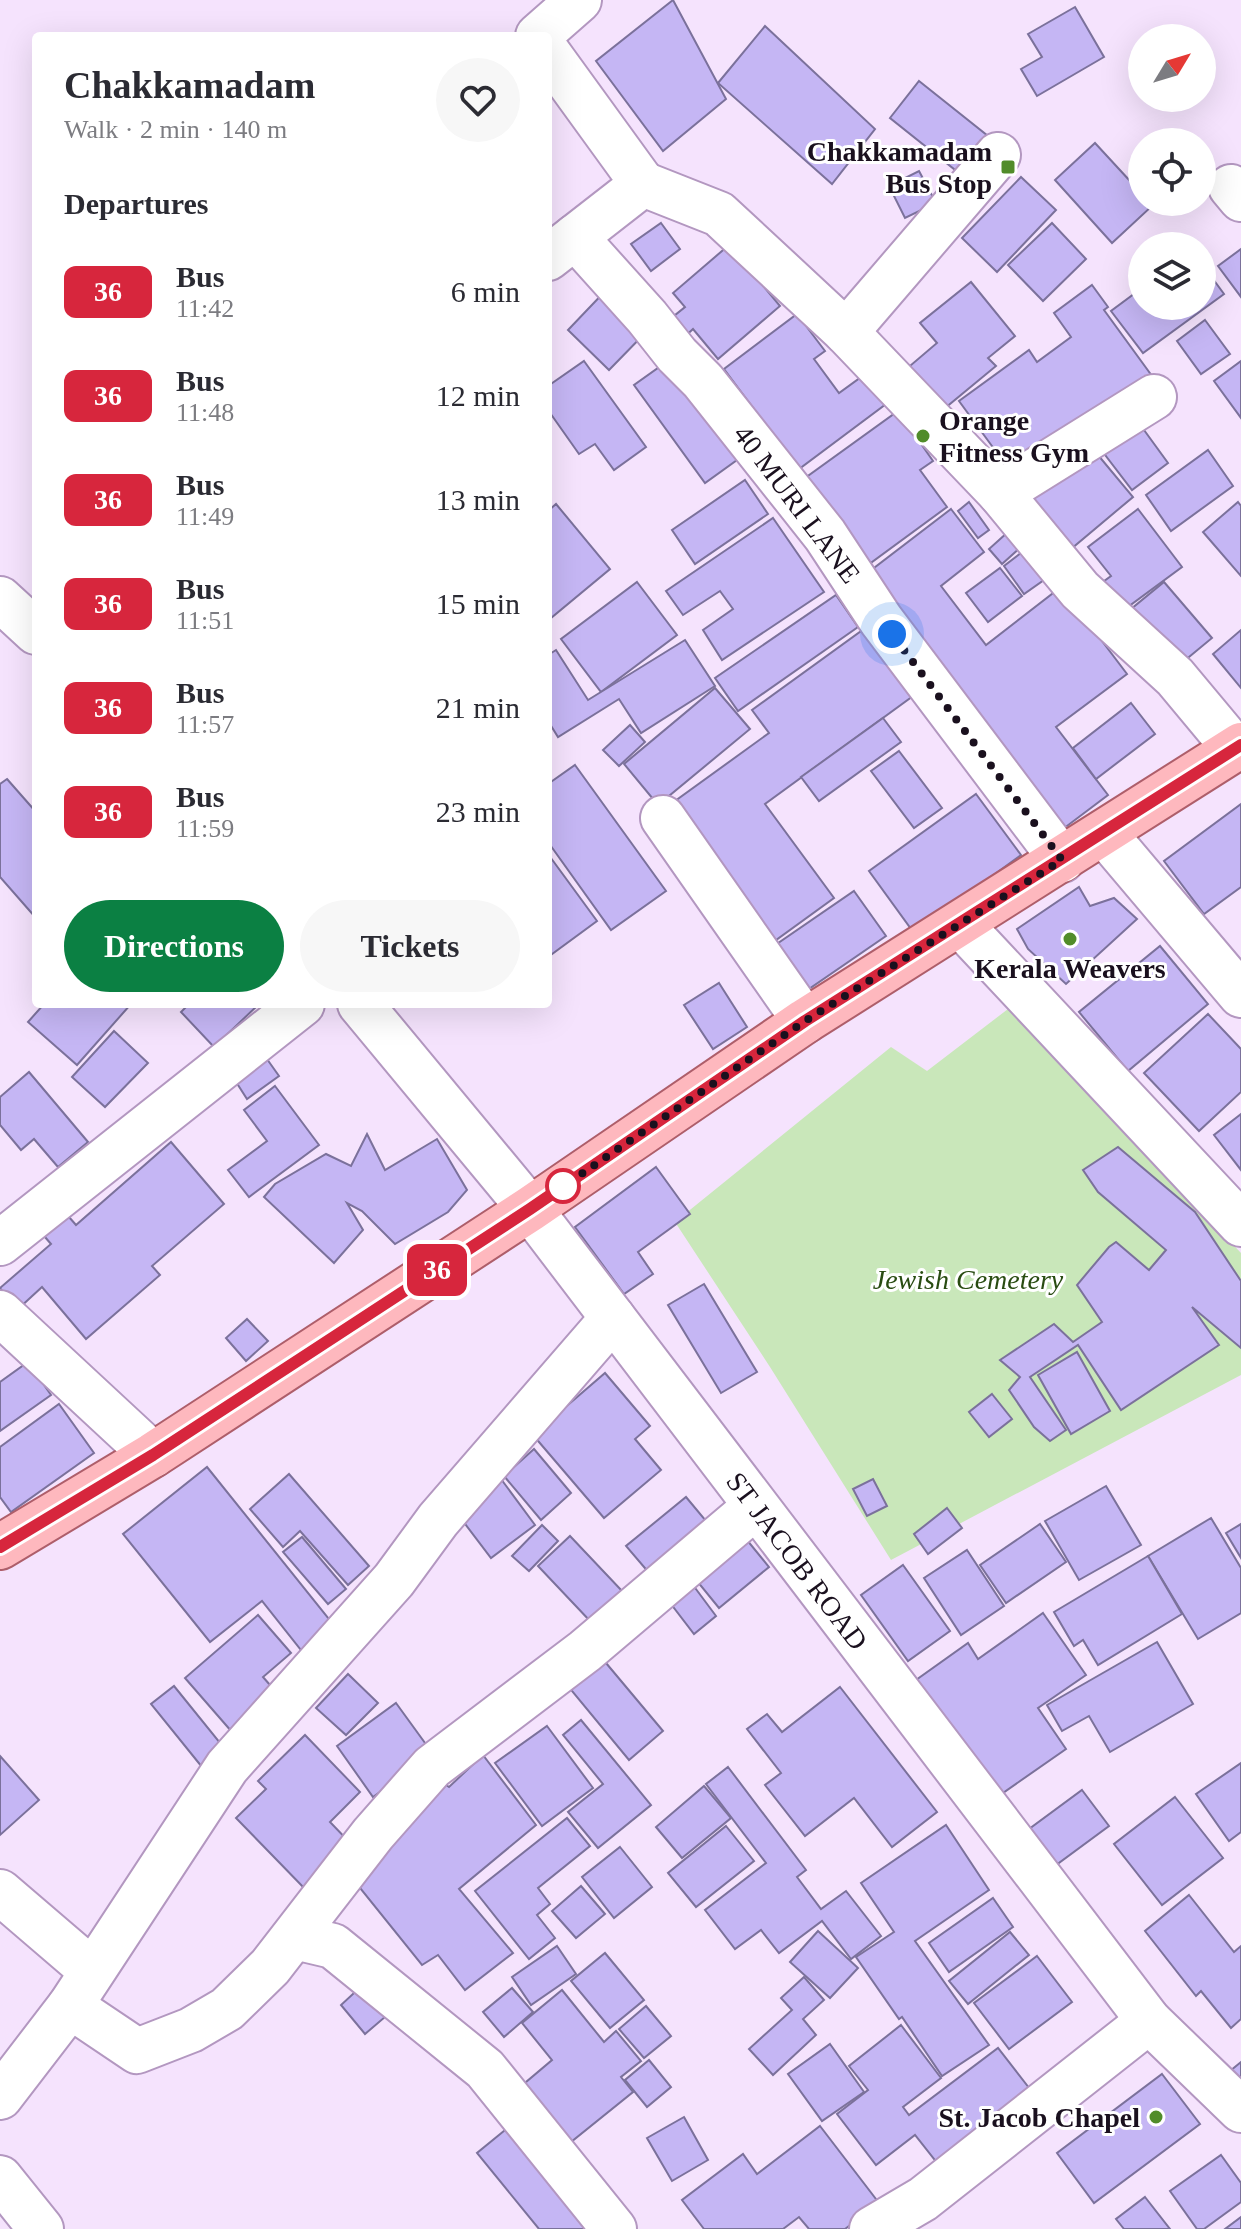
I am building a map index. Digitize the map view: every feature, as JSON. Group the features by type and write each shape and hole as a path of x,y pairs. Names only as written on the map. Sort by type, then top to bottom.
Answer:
{"main road":[{"path":"0,1547 153,1455 530,1209 805,1021 1238,747"}],"street":[{"path":"543,32 579,0"},
{"path":"552,59 643,184 719,214 846,332 1000,493 1080,590 1175,677 1238,747"},
{"path":"846,332 998,155"},
{"path":"562,247 643,184"},
{"name":"40 MURI LANE","path":"562,247 647,317 677,355 703,381 812,517 881,620 1062,860"},
{"path":"1000,493 1154,397"},
{"path":"0,599 32,628"},
{"path":"663,818 805,1021"},
{"path":"1104,833 1241,995"},
{"path":"960,924 1241,1224"},
{"path":"0,1243 297,1008"},
{"name":"ST JACOB ROAD","path":"363,1008 530,1209 1149,2021 1241,2110"},
{"path":"0,1313 153,1455"},
{"path":"0,2097 80,1988 227,1767 394,1580 438,1520 613,1318"},
{"path":"0,1892 137,2051 191,2030 227,2009 270,1967 373,1834 432,1767 585,1651 755,1507"},
{"path":"295,1937 333,1946 485,2069 614,2229"},
{"path":"872,2229 923,2199 1149,2021"},
{"path":"0,2178 41,2229"}],"green space":[{"name":"Jewish Cemetery","path":"1008,1009 1241,1253 1241,1375 891,1560 675,1222 891,1047 927,1071"}],"building":[{"path":"673,0 726,99 663,151 596,61"},
{"path":"1075,7 1104,57 1037,96 1021,69 1042,57 1028,34"},
{"path":"765,26 875,129 832,184 718,83"},
{"path":"919,81 993,140 964,177 890,118"},
{"path":"1095,143 1128,179 1128,216 1141,216 1112,243 1055,180"},
{"path":"919,171 936,203 905,218 889,186"},
{"path":"1021,177 1056,210 997,272 962,238"},
{"path":"661,223 680,249 651,271 631,244"},
{"path":"1052,223 1086,259 1043,301 1008,265"},
{"path":"729,245 780,306 718,359 693,329 679,342 664,324 685,307 673,293"},
{"path":"1241,249 1241,297 1218,266"},
{"path":"971,282 1015,336 988,358 996,366 939,413 904,371 937,343 920,323"},
{"path":"1216,283 1224,294 1216,300"},
{"path":"1092,285 1108,307 1104,310 1152,376 1011,472 959,401 1029,350 1037,362 1071,337 1054,313"},
{"path":"610,286 652,326 609,370 568,330"},
{"path":"1128,298 1128,320 1188,320 1143,353 1111,311"},
{"path":"797,314 825,351 814,359 839,393 864,375 886,404 787,478 774,436 724,369"},
{"path":"1205,320 1230,354 1201,374 1177,341"},
{"path":"584,361 646,447 614,470 595,444 579,454 552,416 552,383"},
{"path":"1241,361 1241,418 1214,381"},
{"path":"665,363 737,460 705,483 634,385"},
{"path":"898,411 933,461 920,470 947,507 857,573 794,486"},
{"path":"1136,419 1168,463 1132,490 1099,447"},
{"path":"1088,443 1133,497 1071,549 1026,495"},
{"path":"1208,450 1233,486 1171,531 1146,495"},
{"path":"745,480 768,514 695,564 672,530"},
{"path":"969,502 989,530 978,538 958,511"},
{"path":"1238,502 1241,506 1241,576 1203,532"},
{"path":"556,504 610,569 552,617 552,508"},
{"path":"951,509 984,552 941,586 986,645 1061,587 1127,674 1056,727 1108,795 1063,829 857,581"},
{"path":"1138,509 1182,567 1121,612 1100,584 1111,576 1088,547"},
{"path":"773,518 824,592 722,660 703,630 733,609 720,591 683,615 666,591"},
{"path":"1008,532 1021,547 1002,564 989,549"},
{"path":"1030,546 1051,575 1024,594 1004,566"},
{"path":"1000,568 1022,596 988,622 966,593"},
{"path":"637,582 677,635 601,692 561,639"},
{"path":"1164,582 1212,638 1172,671 1125,614"},
{"path":"836,595 858,627 738,711 715,678"},
{"path":"864,629 913,696 765,804 834,898 765,948 664,809 769,733 752,710"},
{"path":"1241,630 1241,688 1213,654"},
{"path":"685,640 715,686 641,733 619,699 558,737 552,727 552,652 556,650 588,700"},
{"path":"715,688 750,729 658,805 624,764"},
{"path":"1131,703 1155,734 1096,779 1073,748"},
{"path":"883,718 901,742 819,801 801,777"},
{"path":"630,725 645,742 619,766 603,750"},
{"path":"899,751 942,808 914,828 871,771"},
{"path":"575,765 666,891 611,930 552,848 552,781"},
{"path":"7,779 32,807 32,913 0,877 0,784"},
{"path":"976,794 1021,855 914,933 869,871"},
{"path":"1241,804 1241,887 1204,914 1164,861"},
{"path":"552,859 597,921 552,954"},
{"name":"Kerala Weavers","path":"1079,887 1090,906 1114,898 1137,919 1066,984 1028,949 1017,929"},
{"path":"854,891 886,936 803,993 771,948"},
{"path":"1160,946 1208,1004 1128,1071 1079,1012"},
{"path":"719,983 747,1027 713,1049 684,1005"},
{"path":"40,1008 127,1008 77,1065 28,1022"},
{"path":"185,1008 255,1008 214,1047 181,1012"},
{"path":"1208,1014 1241,1049 1241,1092 1199,1131 1144,1073"},
{"path":"114,1031 148,1063 105,1107 72,1077"},
{"path":"262,1052 279,1076 247,1099 231,1074"},
{"path":"29,1072 88,1142 58,1167 34,1139 21,1150 0,1125 0,1097"},
{"path":"275,1086 319,1145 249,1197 228,1170 267,1141 244,1110"},
{"path":"1241,1114 1241,1170 1214,1135"},
{"path":"367,1134 385,1170 437,1139 467,1190 448,1212 395,1244 362,1211 347,1203 363,1230 334,1263 264,1197 275,1184 326,1154 351,1166"},
{"path":"171,1142 224,1204 152,1266 160,1275 86,1339 42,1287 17,1310 0,1288 51,1244 32,1222 55,1201 76,1225"},
{"path":"1118,1147 1195,1212 1241,1281 1241,1348 1192,1307 1219,1345 1121,1410 1078,1345 1030,1377 1066,1430 1050,1441 1034,1427 1009,1390 1020,1377 1000,1360 1054,1324 1073,1342 1102,1322 1077,1285 1116,1242 1149,1270 1166,1250 1098,1192 1083,1170"},
{"path":"656,1167 690,1214 638,1252 653,1274 624,1294 575,1227"},
{"path":"704,1284 757,1372 721,1393 668,1305"},
{"path":"247,1319 268,1341 246,1361 226,1338"},
{"path":"1077,1352 1110,1411 1071,1434 1038,1375"},
{"path":"28,1362 51,1395 0,1431 0,1382"},
{"path":"605,1373 650,1426 635,1439 661,1470 604,1518 533,1435"},
{"path":"992,1394 1012,1419 989,1437 969,1412"},
{"path":"59,1404 94,1453 11,1512 0,1497 0,1447"},
{"path":"534,1449 571,1493 541,1520 504,1476"},
{"path":"207,1467 333,1624 301,1650 262,1601 210,1642 123,1534"},
{"path":"289,1474 369,1566 348,1585 300,1531 283,1547 250,1509"},
{"path":"501,1479 535,1525 491,1558 456,1512"},
{"path":"873,1479 887,1506 867,1516 853,1489"},
{"path":"1106,1486 1141,1545 1079,1580 1045,1521"},
{"path":"686,1497 716,1533 656,1581 626,1546"},
{"path":"947,1508 962,1528 928,1554 914,1534"},
{"path":"1211,1518 1241,1568 1241,1613 1198,1639 1148,1556"},
{"path":"1040,1524 1066,1562 1006,1603 980,1565"},
{"path":"1241,1524 1241,1558 1226,1533"},
{"path":"542,1525 558,1541 529,1571 512,1556"},
{"path":"738,1529 769,1567 719,1608 688,1570"},
{"path":"570,1536 623,1592 591,1622 538,1566"},
{"path":"302,1537 346,1589 328,1604 283,1552"},
{"path":"967,1550 1004,1606 961,1635 924,1578"},
{"path":"1148,1556 1182,1614 1098,1665 1083,1640 1074,1646 1054,1612"},
{"path":"903,1565 950,1631 908,1661 861,1595"},
{"path":"684,1573 716,1616 694,1634 661,1591"},
{"path":"1043,1613 1086,1675 1038,1708 1066,1749 990,1802 909,1685 968,1643 978,1659"},
{"path":"258,1615 291,1653 263,1677 277,1693 232,1732 185,1678"},
{"path":"1157,1642 1193,1704 1110,1752 1089,1716 1062,1731 1047,1705"},
{"path":"601,1657 663,1731 629,1760 567,1685"},
{"path":"348,1674 378,1703 346,1735 316,1708"},
{"path":"174,1686 225,1749 202,1767 151,1704"},
{"path":"840,1687 937,1812 892,1847 854,1798 805,1836 765,1785 781,1773 747,1729 767,1714 782,1732"},
{"path":"396,1703 433,1754 373,1797 337,1746"},
{"path":"581,1720 651,1805 598,1848 568,1812 603,1784 563,1735"},
{"path":"547,1726 593,1788 542,1826 495,1763"},
{"path":"305,1735 360,1792 330,1822 354,1847 308,1892 236,1818 266,1789 258,1781"},
{"path":"483,1755 536,1825 459,1889 513,1953 465,1990 438,1955 422,1965 352,1878 435,1777 449,1787"},
{"path":"0,1756 39,1800 0,1835"},
{"path":"1241,1763 1241,1832 1229,1841 1196,1794"},
{"path":"728,1767 806,1870 797,1877 821,1909 846,1891 881,1936 851,1959 822,1921 779,1953 761,1930 735,1949 705,1910 766,1863 706,1784"},
{"path":"704,1786 731,1818 682,1858 656,1827"},
{"path":"1082,1790 1109,1826 1052,1868 1025,1832"},
{"path":"1175,1797 1223,1858 1162,1905 1114,1844"},
{"path":"567,1818 590,1846 538,1888 550,1904 537,1915 555,1938 529,1959 475,1891"},
{"path":"946,1825 989,1890 915,1941 989,2045 942,2076 856,1957 894,1932 861,1883"},
{"path":"726,1826 754,1861 696,1907 668,1873"},
{"path":"620,1847 652,1887 614,1918 582,1877"},
{"path":"581,1886 605,1914 576,1938 552,1911"},
{"path":"1189,1895 1234,1952 1241,1946 1241,2019 1231,2028 1201,1991 1196,1996 1145,1931"},
{"path":"993,1898 1013,1927 949,1972 929,1943"},
{"path":"818,1931 858,1968 830,1998 790,1962"},
{"path":"1010,1932 1029,1955 968,2004 949,1981"},
{"path":"557,1946 576,1974 531,2005 512,1977"},
{"path":"605,1953 644,2000 610,2028 571,1981"},
{"path":"1037,1956 1072,2002 1009,2049 974,2003"},
{"path":"804,1977 824,2000 803,2019 816,2035 773,2075 749,2049 792,2010 781,1998"},
{"path":"367,1981 392,2011 365,2034 341,2005"},
{"path":"512,1988 533,2012 504,2037 483,2012"},
{"path":"562,1990 604,2042 616,2031 641,2061 621,2077 633,2092 566,2146 519,2088 552,2060 522,2023"},
{"path":"646,2006 671,2036 644,2058 619,2029"},
{"path":"901,2025 941,2078 903,2107 909,2115 998,2048 1033,2093 942,2169 915,2135 876,2165 837,2114 868,2090 849,2066"},
{"path":"830,2044 864,2092 822,2121 788,2074"},
{"path":"649,2060 671,2087 647,2107 625,2080"},
{"path":"1241,2062 1241,2096 1224,2076"},
{"path":"1162,2074 1200,2124 1094,2203 1057,2153"},
{"path":"684,2117 708,2160 672,2181 647,2138"},
{"path":"516,2121 605,2229 539,2229 477,2153"},
{"path":"820,2126 879,2203 845,2229 809,2229 799,2217 783,2229 704,2229 682,2200 743,2154 757,2174"},
{"path":"1221,2155 1241,2183 1241,2202 1204,2229 1197,2229 1170,2191"},
{"path":"1145,2197 1170,2229 1124,2229 1116,2219"},
{"path":"1241,2217 1241,2229 1225,2229"}],"bus line":[{"name":"36","path":"0,1547 153,1455 530,1209 805,1021 1241,745"}],"place":[{"name":"Chakkamadam Bus Stop","path":"1008,167"},
{"name":"Orange Fitness Gym","path":"923,436"},
{"name":"Kerala Weavers","path":"1070,939"},
{"name":"St. Jacob Chapel","path":"1156,2117"}],"route":[{"path":"563,1186 555,1192 805,1021 1062,860 892,634"}]}
